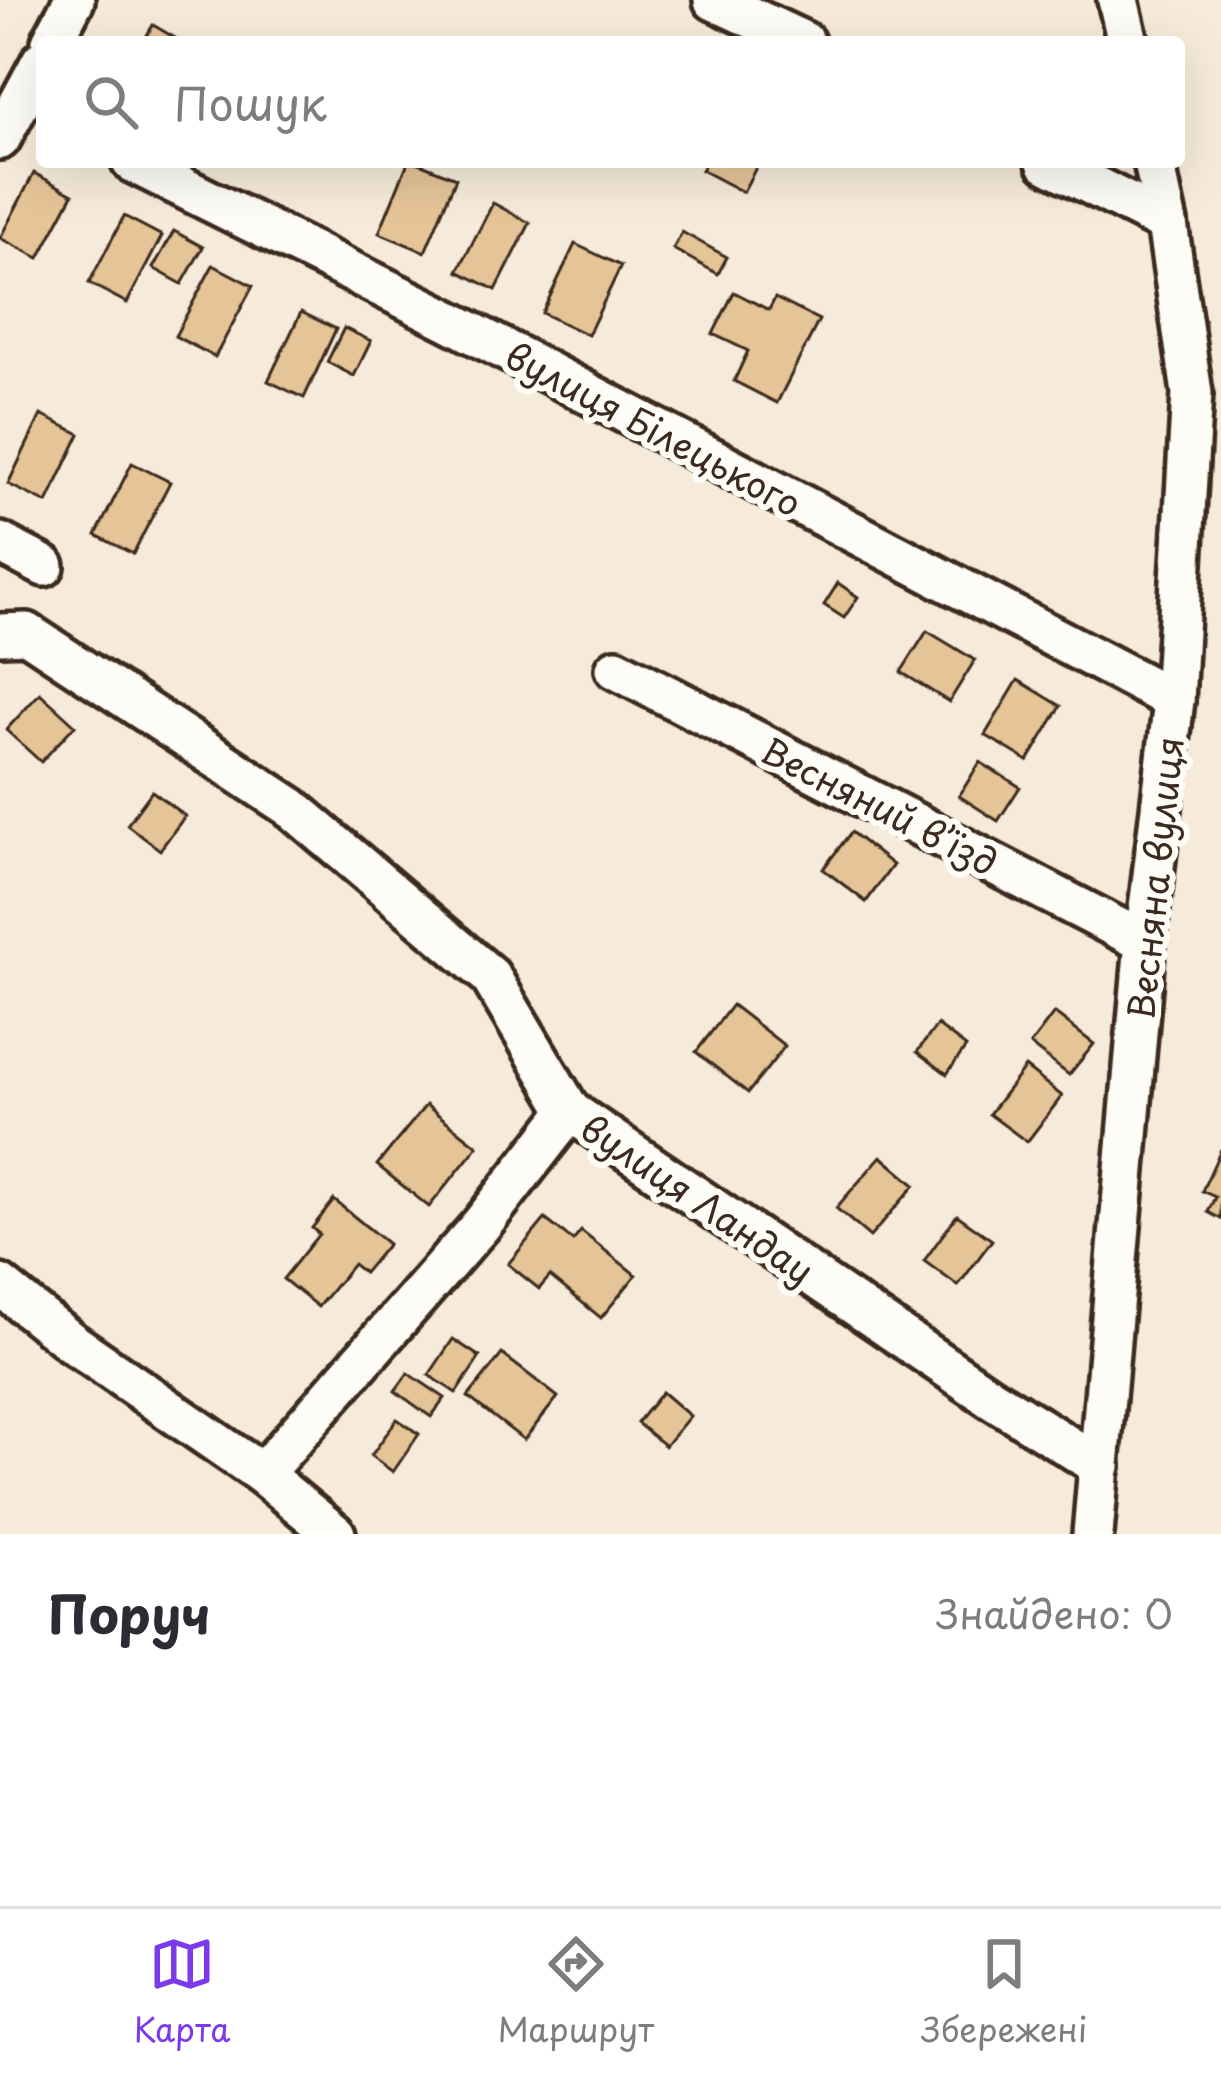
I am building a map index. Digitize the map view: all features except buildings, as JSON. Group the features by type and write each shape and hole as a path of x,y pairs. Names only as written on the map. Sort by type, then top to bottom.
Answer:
{"street":[{"path":"55,36 74,0"},
{"path":"714,0 791,36"},
{"path":"1118,0 1127,36"},
{"path":"15,114 36,73"},
{"name":"вулиця Білецького","path":"144,168 470,331 1174,700"},
{"path":"1059,168 1167,223"},
{"name":"Весняна вулиця","path":"1093,1534 1145,941 1174,700 1192,393 1155,168"},
{"path":"0,543 44,566"},
{"name":"вулиця Ландау","path":"0,634 27,633 292,808 490,976 570,1111 990,1397 1100,1466"},
{"name":"Весняний вʼїзд","path":"616,669 1145,941"},
{"path":"262,1474 481,1225 570,1111"},
{"path":"0,1285 71,1342 262,1474 335,1534"}]}
